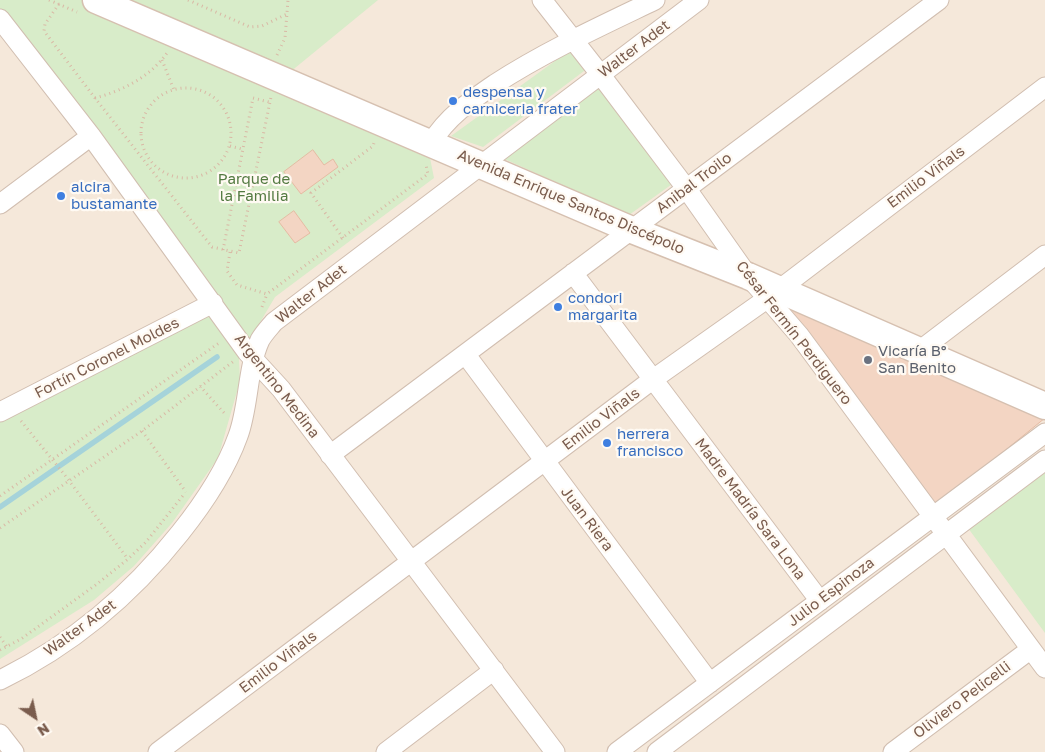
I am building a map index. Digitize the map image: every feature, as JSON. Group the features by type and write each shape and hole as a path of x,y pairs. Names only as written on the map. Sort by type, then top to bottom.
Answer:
{"main road":[{"name":"Avenida Enrique Santos Discépolo","path":"96,0 270,82 428,150 481,165 632,230 748,276 773,294 920,351 1045,406"}],"street":[{"name":"César Fermín Perdiguero","path":"542,0 686,188 748,276"},
{"path":"428,150 439,130 450,118 472,100 526,64 573,39 655,0"},
{"name":"Walter Adet","path":"0,680 37,660 75,635 109,609 135,586 190,521 211,492 228,461 239,434 242,356 260,341 274,322 698,0"},
{"name":"Anibal Troilo","path":"330,455 939,0"},
{"name":"Argentino Medina","path":"1,22 91,136 213,303 242,356 282,389 555,752"},
{"name":"Emilio Viñals","path":"158,752 652,380 773,294 1045,87"},
{"path":"0,204 91,136"},
{"path":"920,351 1045,255"},
{"name":"Madre Madría Sara Lona","path":"573,273 820,601"},
{"name":"César Fermín Perdiguero","path":"773,294 799,335 1045,668"},
{"name":"Fortín Coronel Moldes","path":"8,413 213,303"},
{"name":"Juan Riera","path":"466,355 710,683"},
{"name":"Julio Espinoza","path":"618,752 1045,433"},
{"name":"Julio Espinoza","path":"657,752 1045,460"},
{"name":"Oliviero Pelicelli","path":"893,752 1030,649"},
{"path":"386,752 494,670"},
{"path":"0,734 14,752"}],"path":[{"path":"188,0 250,27 262,26 287,14"},
{"path":"59,4 45,24 44,31 95,98 147,161 209,244 212,247 239,253 269,102 270,82 285,38 288,0"},
{"path":"95,98 110,94 133,83 152,70 169,51"},
{"path":"162,60 174,90"},
{"path":"262,100 263,84 270,82"},
{"path":"188,88 201,90 223,106 232,132 230,146 224,159 214,169 201,176 186,179 172,177 147,161 140,132 143,118 150,105 161,96 174,90 188,88"},
{"path":"223,250 253,98 269,102"},
{"path":"343,238 310,193 373,146 377,138"},
{"path":"230,146 242,149"},
{"path":"261,310 267,294 428,174 428,150"},
{"path":"230,252 227,271 237,286 267,294"},
{"path":"0,496 226,338"},
{"path":"233,369 242,356"},
{"path":"0,528 142,431 242,356"},
{"path":"200,386 227,416 228,408"},
{"path":"8,413 53,460 128,558"},
{"path":"142,431 186,492"},
{"path":"0,650 97,584 128,558 146,542 192,484"},
{"path":"0,637 7,647"}],"shaded area":[{"path":"0,0 1045,0 1045,752 0,752"}],"green space":[{"name":"Parque de la Familia","path":"0,0 378,0 273,86 429,153 434,178 275,297 239,358 240,381 218,458 172,523 134,566 94,600 0,659 0,412 213,303 0,19"},
{"path":"573,48 588,68 483,147 451,136"},
{"path":"601,79 675,182 629,215 500,157"},
{"path":"1045,469 1045,633 968,528"}],"building":[{"path":"313,150 324,165 333,159 338,167 301,194 284,172"},
{"path":"294,211 310,233 295,243 279,222"},
{"name":"Vicaría B° San Benito","path":"781,303 1045,418 934,508"}],"waterway":[{"path":"0,507 217,357"}],"place":[{"name":"despensa y carniceria frater","path":"453,101"},
{"name":"alcira bustamante","path":"61,196"},
{"name":"condori margarita","path":"558,307"},
{"name":"Vicaría B° San Benito","path":"868,360"},
{"name":"herrera francisco","path":"607,443"}]}
